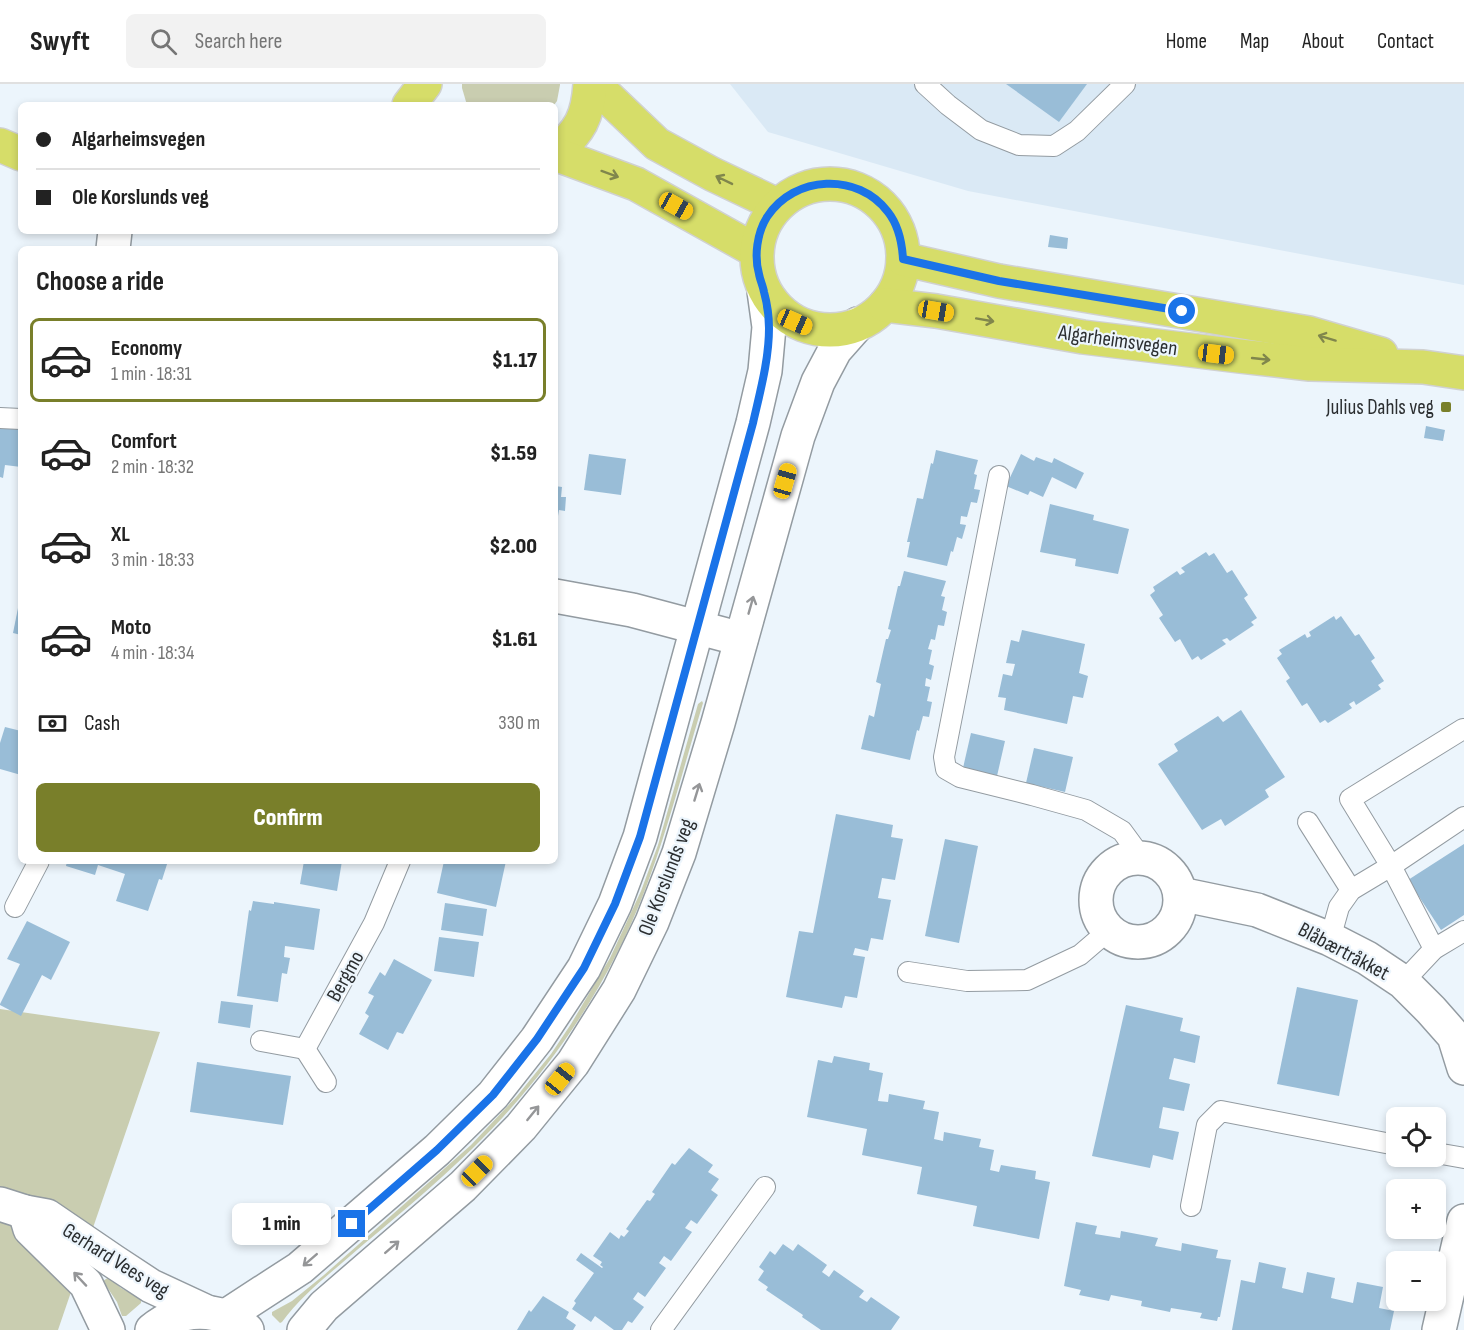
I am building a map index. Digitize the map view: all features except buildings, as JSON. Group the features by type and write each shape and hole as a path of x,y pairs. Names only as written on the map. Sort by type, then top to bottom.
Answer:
{"main road":[{"path":"412,102 427,84"},
{"path":"427,84 430,102"},
{"path":"558,150 570,140 582,122 592,84"},
{"path":"592,84 657,144 712,174 777,205"},
{"path":"558,154 636,184 756,251"},
{"path":"834,183 857,188 877,200 889,213 902,242 903,259 900,277 895,291 885,305 873,316 842,329 809,328 783,314 764,291 756,263 756,251 763,227 767,217 777,205 789,195 803,188 834,183"},
{"name":"Algarheimsvegen","path":"903,259 999,281 1309,333 1423,367"},
{"name":"Algarheimsvegen","path":"885,305 936,311 1083,337 1239,356 1310,364 1423,367 1464,373"}],"street":[{"name":"Ole Korslunds veg","path":"227,1319 300,1268 437,1150 493,1095 537,1039 584,968 615,904 640,837 753,423 765,371 769,327 764,291"},
{"name":"Ole Korslunds veg","path":"304,1330 324,1306 462,1186 521,1127 573,1062 619,990 652,922 679,853 718,723 798,436 818,382 835,350 858,324"},
{"path":"558,597 632,610 741,639"},
{"path":"1141,857 1159,863 1173,876 1180,894 1179,912 1172,927 1158,939 1141,943 1123,941 1108,931 1097,914 1095,893 1104,874 1120,861 1141,857"},
{"name":"Blåbærtråkket","path":"1180,894 1257,910 1330,939 1367,958 1403,982 1454,1036 1464,1068"},
{"name":"Gerhard Vees veg","path":"12,1208 47,1216 151,1286 227,1319"},
{"name":"Gerhard Vees veg","path":"12,1208 86,1284 108,1330"},
{"path":"1439,1330 1464,1221"},
{"path":"152,1330 170,1318 188,1312 227,1319"}],"lane":[{"path":"925,84 981,130 1019,145 1054,146 1077,131 1125,84"},
{"path":"0,418 18,419"},
{"path":"999,477 944,757 946,769 960,777 1086,810 1122,831 1141,857"},
{"path":"1434,949 1391,866 1350,799 1464,730"},
{"path":"1330,939 1340,907 1352,890 1464,817"},
{"path":"1308,822 1352,890"},
{"path":"15,907 37,864"},
{"name":"Bergmo","path":"305,1049 374,923 399,864"},
{"path":"908,972 968,981 1027,980 1080,955 1108,931"},
{"path":"1403,982 1434,949 1464,931"},
{"path":"261,1041 305,1049 326,1082"},
{"path":"1191,1206 1207,1125 1221,1112 1386,1143"},
{"path":"1446,1155 1464,1158"},
{"path":"661,1330 765,1187"}],"shaded area":[{"path":"730,84 1464,84 1464,285 968,191 768,132"}],"green space":[{"path":"462,84 560,84 556,102 466,102"},
{"path":"702,701 668,821 645,890 613,961 573,1028 526,1091 473,1148 428,1190 314,1287 280,1323 272,1312 292,1301 324,1275 471,1145 517,1096 551,1054 610,958 641,891 658,845 698,704"},
{"path":"0,1009 160,1032 58,1330 0,1330"},
{"path":"109,1277 121,1288 141,1299 141,1303 126,1316 122,1316 117,1302 103,1281"}],"place":[{"name":"Julius Dahls veg","path":"1446,407"}],"route":[{"path":"352,1224 437,1150 493,1095 537,1039 584,968 615,904 640,837 753,423 765,371 769,327 764,291 756,263 756,251 767,217 777,205 789,195 803,188 818,184 849,185 877,200 889,213 902,242 903,259 999,281 1182,311"}]}
